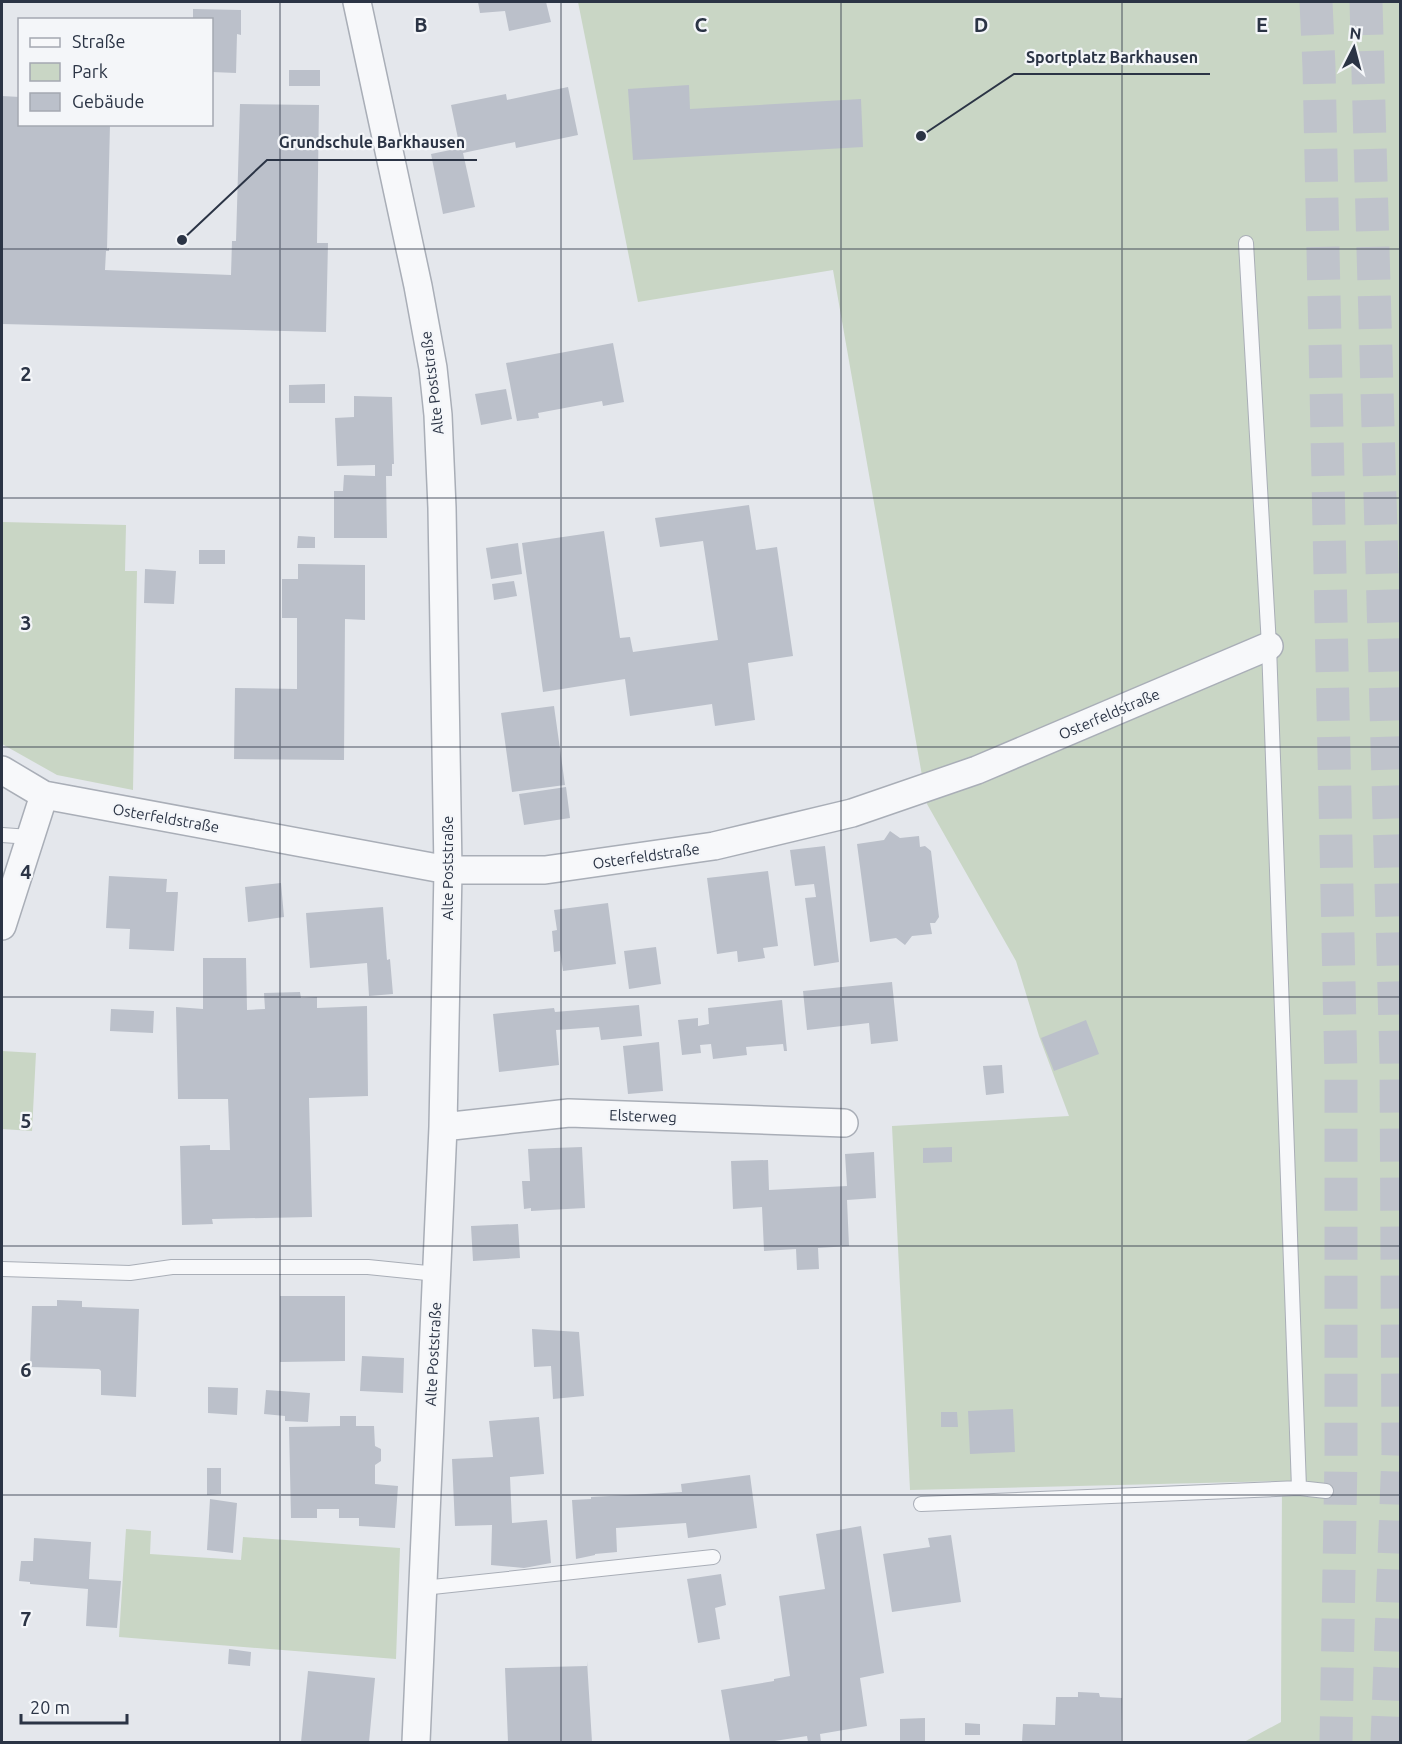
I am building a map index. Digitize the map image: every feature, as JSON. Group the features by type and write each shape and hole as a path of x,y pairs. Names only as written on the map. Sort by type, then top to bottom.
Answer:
{"street":[{"name":"Alte Poststraße","path":"357,2 418,286 433,368 438,416 442,508 448,870 437,1274 416,1743"},
{"name":"Osterfeldstraße","path":"2,770 44,795 448,870 545,870 714,846 852,813 977,770 1269,646"},
{"path":"2,926 44,795"},
{"name":"Elsterweg","path":"442,1127 569,1113 844,1123"}],"lane":[{"path":"1245,243 1269,646 1299,1488"},
{"path":"2,836 30,837"},
{"path":"2,1269 130,1273 172,1267 368,1268 437,1274"},
{"path":"921,1504 1299,1488 1326,1491"},
{"path":"423,1588 713,1557"}],"green space":[{"path":"578,2 1400,2 1400,1742 1244,1742 1281,1722 1282,1481 910,1490 892,1126 1069,1116 1039,1036 1016,961 927,804 833,270 638,302"},
{"path":"2,522 126,525 125,571 137,571 133,790 57,775 2,744"},
{"path":"2,1051 36,1053 32,1131 2,1129"},
{"path":"126,1529 151,1531 150,1554 241,1560 243,1537 400,1548 396,1659 119,1637"}],"building":[{"path":"478,2 546,2 551,22 509,31 505,11 480,13"},
{"path":"193,9 241,10 241,35 237,34 236,73 213,72 213,18 193,18"},
{"path":"289,70 320,70 320,86 289,86"},
{"path":"689,85 690,109 861,99 863,147 633,160 628,89"},
{"path":"568,87 578,135 516,148 515,142 463,153 475,207 443,214 431,154 460,148 451,105 506,94 507,100"},
{"path":"2,96 18,97 18,126 110,126 107,249 109,248 109,251 106,251 105,270 231,275 232,241 236,241 240,104 319,105 317,243 328,243 326,332 2,324"},
{"path":"613,343 624,402 603,406 602,401 538,413 539,418 517,421 506,363"},
{"path":"325,384 325,403 289,403 289,385"},
{"path":"506,389 512,419 481,425 475,394"},
{"path":"354,396 392,397 394,464 392,464 392,476 386,476 387,538 334,538 334,491 343,491 344,475 375,476 375,465 337,466 335,418 354,417"},
{"path":"749,505 756,550 777,547 793,656 748,663 755,720 715,726 712,704 630,716 625,679 543,692 522,543 604,531 620,638 630,637 633,652 718,640 703,541 660,547 655,518"},
{"path":"298,536 315,537 315,548 297,548"},
{"path":"518,543 522,574 491,579 486,548"},
{"path":"199,550 225,550 225,564 199,564"},
{"path":"298,564 365,565 365,620 345,619 344,760 234,759 235,688 297,689 297,618 282,618 282,579 298,579"},
{"path":"145,569 176,571 174,604 144,603"},
{"path":"514,581 517,596 494,600 492,584"},
{"path":"554,706 565,785 512,792 501,713"},
{"path":"566,787 570,818 524,825 519,794"},
{"path":"890,831 900,838 919,836 920,847 925,846 931,851 939,917 935,923 930,923 932,934 912,936 905,945 896,938 870,942 857,844 884,840"},
{"path":"825,846 839,962 814,966 805,898 816,897 814,884 795,886 790,850"},
{"path":"768,871 778,946 763,948 765,958 738,962 737,951 717,954 707,878"},
{"path":"109,876 167,879 166,892 178,892 174,951 129,949 130,929 106,928"},
{"path":"281,883 284,917 248,922 245,887"},
{"path":"608,903 616,964 563,971 560,951 554,952 552,931 557,930 554,910"},
{"path":"383,907 387,960 390,959 393,994 369,996 367,963 310,968 306,913"},
{"path":"656,947 661,984 629,989 624,951"},
{"path":"203,958 246,958 247,1010 265,1009 264,993 300,992 301,998 317,997 317,1008 367,1006 368,1096 309,1098 312,1217 212,1219 213,1224 182,1225 180,1146 210,1145 210,1150 230,1150 228,1099 178,1099 176,1007 203,1009"},
{"path":"892,982 898,1041 871,1044 869,1023 807,1030 803,991"},
{"path":"782,1000 787,1051 784,1051 783,1044 746,1047 747,1055 713,1059 711,1044 700,1045 701,1053 682,1055 678,1020 698,1018 698,1026 709,1024 708,1008"},
{"path":"639,1005 642,1036 601,1040 599,1027 556,1030 559,1065 499,1072 493,1014 554,1008 555,1012"},
{"path":"111,1009 154,1011 153,1033 110,1031"},
{"path":"1086,1020 1099,1054 1054,1071 1041,1038"},
{"path":"659,1042 663,1091 628,1094 623,1046"},
{"path":"1002,1065 1004,1093 986,1095 983,1066"},
{"path":"582,1147 585,1208 531,1211 531,1208 524,1209 522,1181 530,1181 528,1149"},
{"path":"952,1147 952,1162 923,1163 923,1148"},
{"path":"874,1152 876,1198 847,1200 849,1246 818,1248 819,1269 797,1270 796,1249 764,1251 762,1207 733,1209 731,1161 768,1160 769,1190 847,1186 845,1154"},
{"path":"518,1224 520,1258 473,1261 471,1226"},
{"path":"280,1296 345,1296 345,1361 280,1362"},
{"path":"57,1300 82,1301 82,1307 139,1309 136,1397 101,1395 101,1371 99,1369 30,1367 32,1306 57,1306"},
{"path":"532,1329 579,1332 584,1396 553,1399 551,1366 534,1367"},
{"path":"362,1356 404,1358 403,1393 360,1391"},
{"path":"208,1387 238,1388 237,1415 208,1413"},
{"path":"266,1390 310,1393 308,1422 285,1421 285,1416 264,1414"},
{"path":"1013,1409 1015,1452 970,1454 968,1411"},
{"path":"941,1412 957,1412 958,1427 941,1427"},
{"path":"340,1416 356,1416 356,1426 374,1426 375,1446 381,1449 381,1461 375,1465 375,1484 398,1486 395,1528 359,1526 359,1518 339,1518 339,1509 317,1509 317,1518 291,1518 289,1427 340,1426"},
{"path":"539,1417 544,1474 510,1477 512,1523 547,1520 551,1563 524,1568 491,1565 492,1525 455,1526 452,1459 493,1457 489,1421"},
{"path":"207,1468 221,1468 221,1494 207,1495"},
{"path":"750,1475 757,1528 688,1538 686,1523 616,1528 617,1552 576,1559 572,1500 682,1492 681,1484"},
{"path":"210,1499 237,1503 233,1553 207,1550"},
{"path":"861,1526 884,1673 860,1678 867,1726 820,1734 821,1742 808,1742 807,1736 768,1742 730,1742 721,1690 790,1676 779,1596 825,1589 816,1534"},
{"path":"951,1535 961,1602 892,1612 883,1554 930,1547 928,1538"},
{"path":"34,1538 91,1542 89,1579 121,1581 117,1628 86,1626 88,1589 19,1581 21,1561 33,1561"},
{"path":"721,1574 726,1605 715,1608 720,1639 698,1643 687,1579"},
{"path":"229,1649 251,1652 250,1666 228,1664"},
{"path":"587,1661 592,1742 508,1742 505,1668 587,1666"},
{"path":"308,1671 375,1678 369,1742 301,1742"},
{"path":"1078,1692 1099,1693 1100,1697 1122,1698 1121,1742 1022,1742 1023,1724 1055,1725 1056,1697 1078,1697"},
{"path":"925,1718 925,1742 900,1742 900,1719"},
{"path":"965,1723 980,1724 980,1735 965,1735"}],"tunnel":[{"path":"1316,2 1341,1075 1341,1457 1336,1742"},
{"path":"1366,2 1396,1061 1398,1453 1387,1742"}],"place":[{"name":"Sportplatz Barkhausen","path":"921,136"},
{"name":"Grundschule Barkhausen","path":"182,240"}]}
